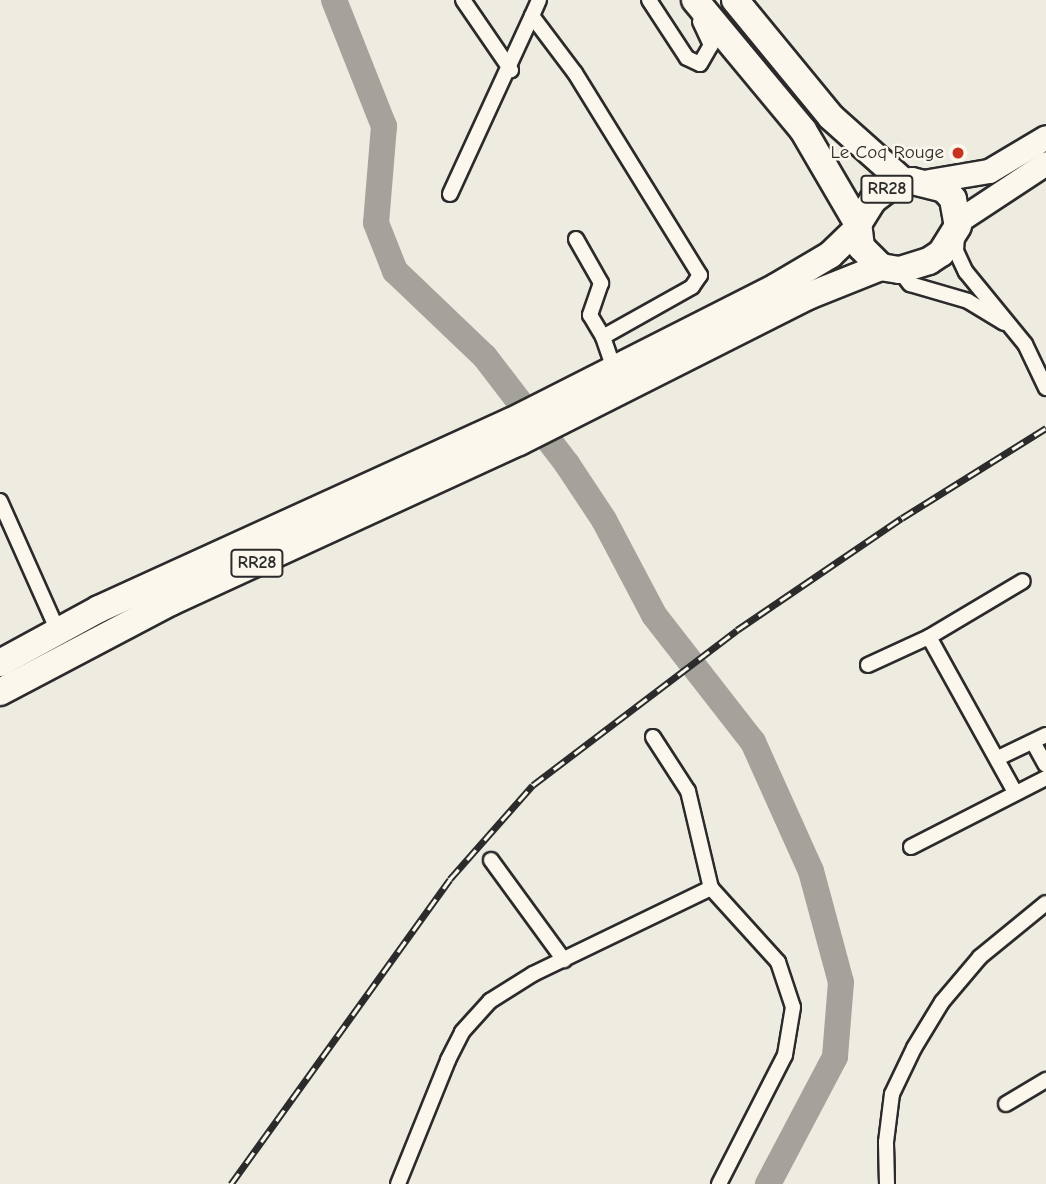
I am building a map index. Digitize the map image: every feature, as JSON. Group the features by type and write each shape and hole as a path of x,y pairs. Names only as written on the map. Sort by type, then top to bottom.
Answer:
{"highway":[{"path":"695,0 803,130 858,227"},
{"path":"735,0 831,117 916,181"},
{"name":"RR28","path":"0,663 62,642 808,296 941,253 958,223 953,199 916,181 873,200 845,244 804,272 613,366 551,413"},
{"name":"RR28","path":"858,227 861,247 890,269"},
{"name":"RR28","path":"0,692 62,642"}],"main road":[{"name":"RR28","path":"916,181 989,171 1046,137"},
{"name":"RR28","path":"958,223 1046,163"}],"street":[{"path":"463,0 511,70"},
{"path":"450,194 511,70 540,0"},
{"path":"649,0 687,58 700,64 711,45 688,0"},
{"path":"532,16 575,73 699,275 692,288 603,337"},
{"path":"958,223 960,262 1014,329 1046,388"},
{"path":"576,239 601,283 590,315 603,337 613,366"},
{"path":"890,269 910,284 968,301 1014,329"},
{"path":"0,501 62,642"},
{"path":"868,665 929,637 1023,581"},
{"path":"929,637 998,758 1014,792"},
{"path":"653,737 688,791 711,888 778,962 793,1007 785,1055 719,1184"},
{"path":"998,758 1040,738 1046,765"},
{"path":"911,847 1046,778"},
{"path":"491,860 564,960"},
{"path":"398,1184 462,1032 490,1001 564,960 711,888"},
{"path":"887,1184 886,1142 892,1094 914,1048 943,1002 980,957 1046,903"},
{"path":"1006,1104 1046,1080"}],"waterway":[{"path":"334,0 384,126 376,223 395,271 485,357 567,464 604,520 654,615 753,742 811,871 841,982 835,1057 768,1184"}],"railway":[{"path":"231,1184 450,879 533,785 737,630 902,518 1046,428"}],"place":[{"name":"Le Coq Rouge","path":"958,153"}]}
